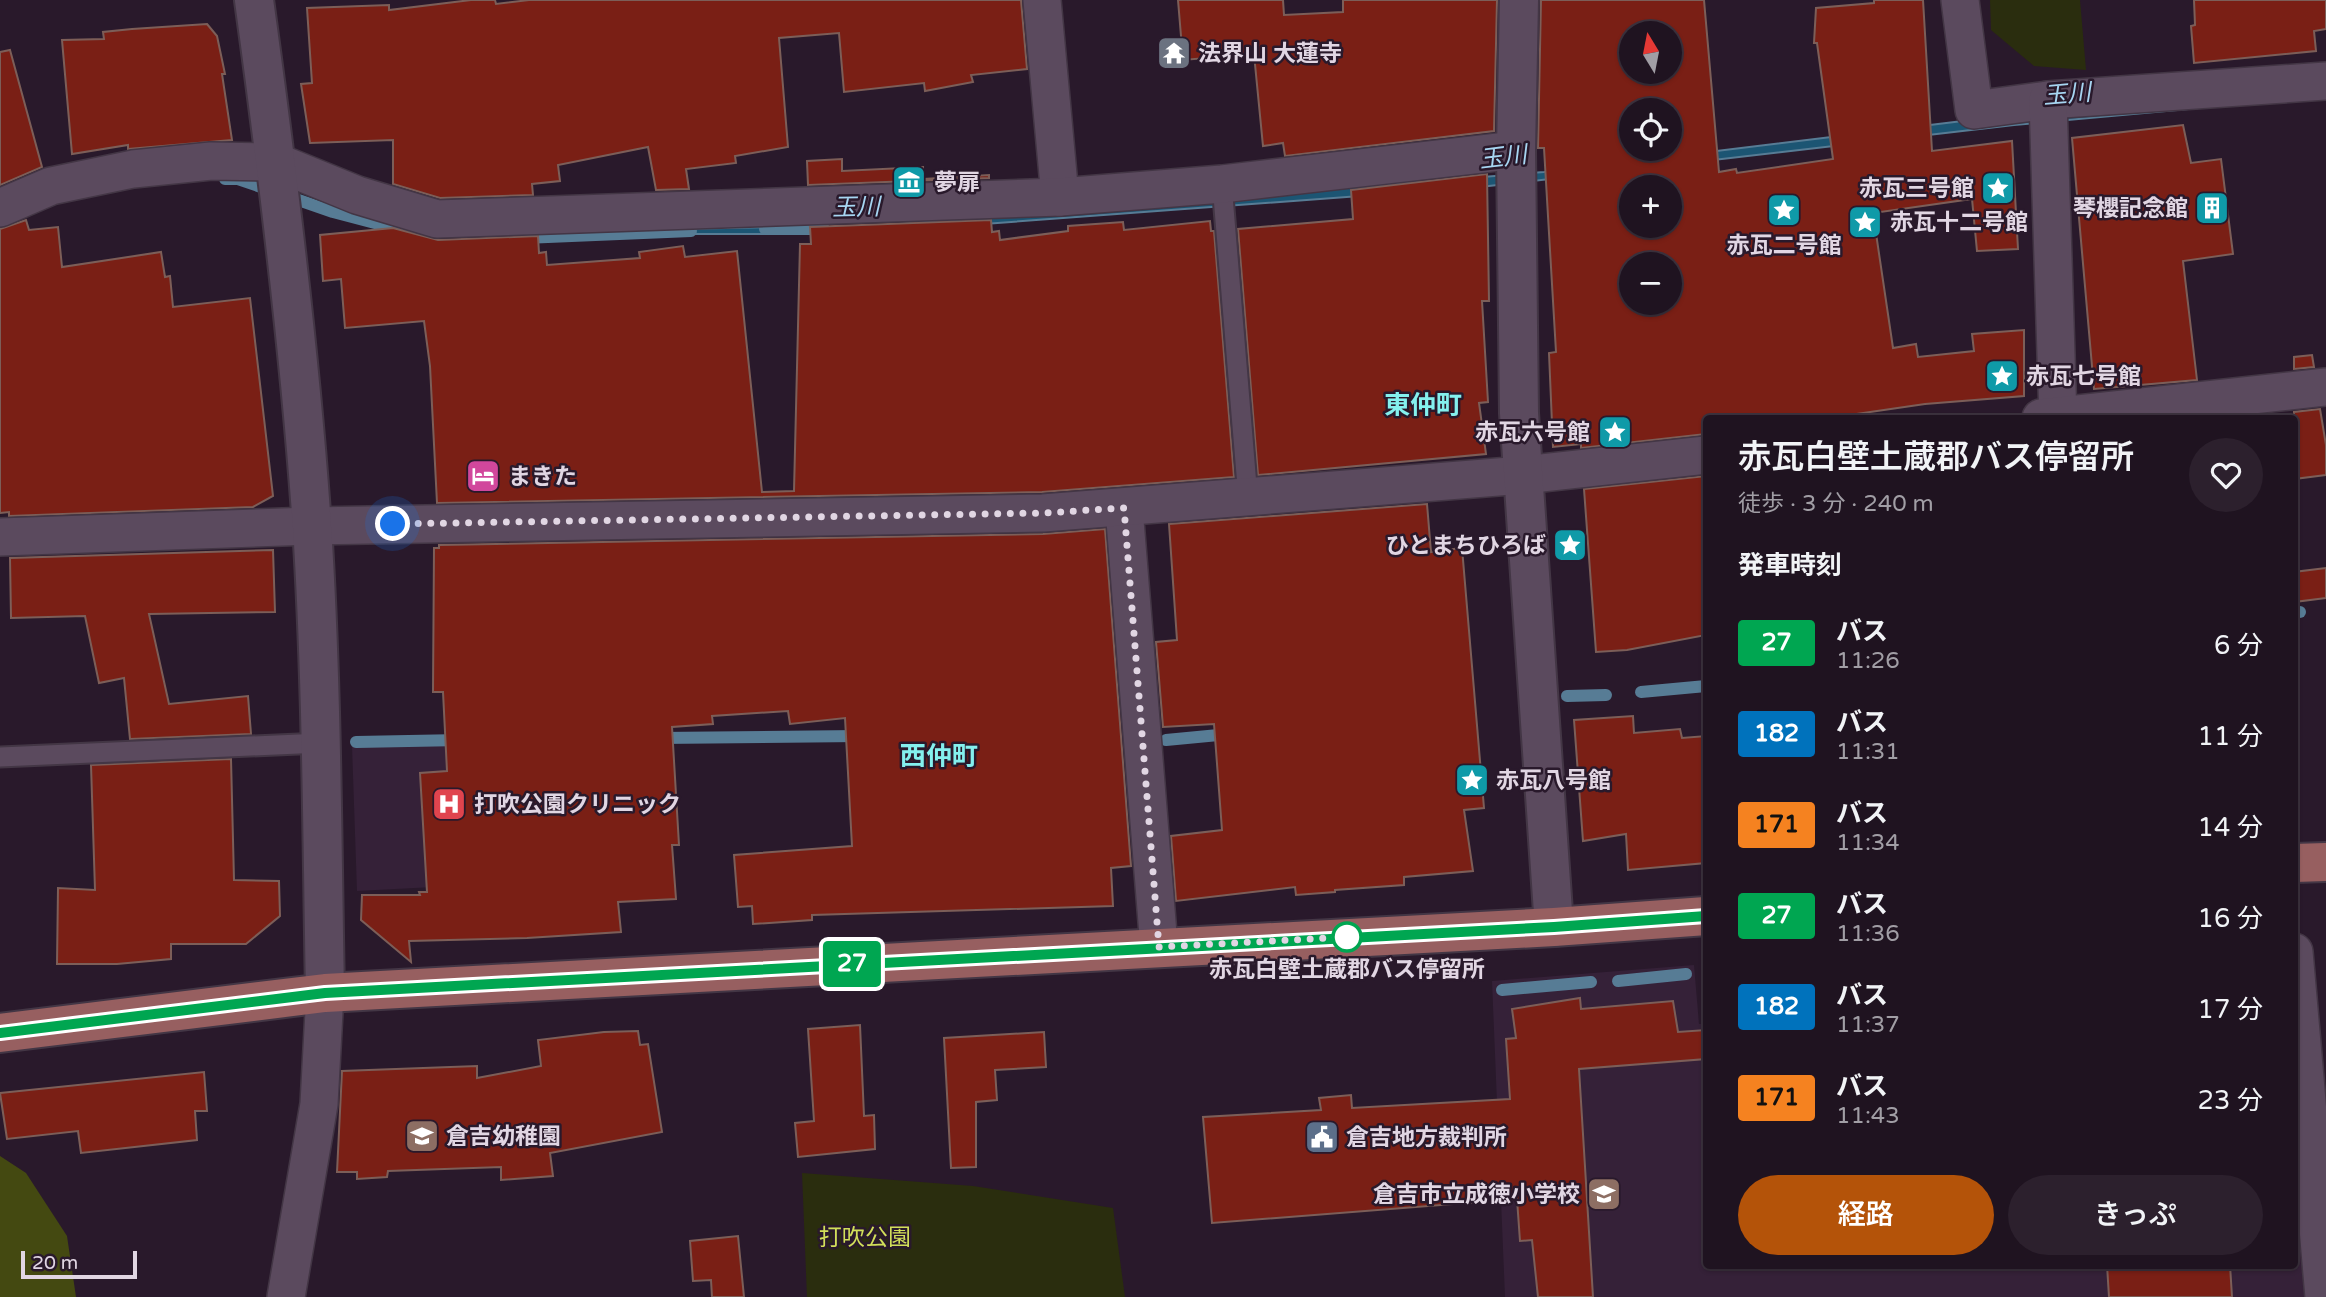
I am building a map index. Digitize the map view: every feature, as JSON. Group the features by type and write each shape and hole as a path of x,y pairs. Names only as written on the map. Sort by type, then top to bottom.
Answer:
{"main road":[{"path":"2298,863 2326,862"},
{"path":"0,1033 325,993 1554,927 1703,916"}],"street":[{"path":"254,0 276,162 312,526 321,743 325,993 319,1104 286,1297"},
{"path":"1042,0 1060,197"},
{"path":"1519,0 1516,150 1523,475 1554,927"},
{"path":"1960,0 1974,110 2048,100 2326,81"},
{"path":"2048,100 2052,415"},
{"path":"0,208 51,187 133,169 211,162 276,162 357,195 437,219 1060,197 1222,184 1516,150"},
{"path":"2079,415 2326,387"},
{"path":"0,537 312,526 1043,513 1523,475 1703,455"},
{"path":"1124,508 1159,947"},
{"path":"2298,998 2324,1297"}],"lane":[{"path":"1222,184 1248,498"},
{"path":"0,757 321,743"}],"shaded area":[{"name":"打吹公園クリニック","path":"540,743 491,884 357,891 352,746"},
{"name":"倉吉市立成徳小学校","path":"1694,965 1699,1024 1703,1024 1703,1269 2298,1269 2298,1181 2306,1297 1505,1297 1492,981"}],"green space":[{"path":"1990,0 2080,0 2086,70 2034,66 1991,30"},
{"path":"0,1156 26,1173 67,1236 76,1297 0,1297"},
{"name":"打吹公園","path":"802,1173 973,1186 1113,1208 1125,1297 807,1297"}],"water":[{"path":"2243,104 2014,125 1480,187 889,231 887,225 1544,172 1634,161 1682,161 1682,155 1979,119"},
{"path":"780,227 781,234 677,234 677,229"}],"building":[{"path":"471,0 495,0 496,4 529,0 1021,0 1027,69 971,75 973,82 925,91 924,83 844,92 839,33 779,38 788,147 735,156 736,163 686,169 689,189 656,190 648,147 558,165 560,181 532,184 533,195 440,198 393,184 393,140 310,143 301,84 312,83 307,8 389,5 389,10"},
{"path":"1178,0 1283,0 1284,15 1343,12 1343,0 1497,0 1494,131 1285,156 1283,143 1263,146 1254,54 1183,60"},
{"path":"1541,0 1704,0 1719,172 1736,169 1737,173 1833,159 1817,43 1814,43 1816,8 1874,3 1874,0 1923,0 1932,151 2012,141 2018,249 1977,251 1972,199 1873,213 1893,348 1916,344 1918,357 1974,351 1972,334 2024,330 2024,396 1925,404 1850,415 1703,415 1703,434 1581,448 1581,444 1553,447 1549,353 1556,352 1544,148 1538,148"},
{"path":"2194,0 2326,0 2326,29 2314,31 2316,51 2194,63 2191,26 2195,25"},
{"path":"207,24 217,36 225,74 222,74 232,140 128,149 128,145 72,154 62,40 104,39 103,32"},
{"path":"10,50 42,167 0,185 0,52"},
{"path":"2183,125 2191,163 2221,159 2233,254 2183,261 2197,380 2094,389 2072,138"},
{"path":"842,159 842,171 923,167 923,179 989,175 989,178 808,185 807,161"},
{"path":"1487,174 1489,301 1482,301 1488,402 1479,403 1486,454 1258,475 1238,229 1353,219 1351,190"},
{"path":"26,220 29,230 58,227 62,267 161,252 165,277 170,276 173,307 250,298 273,496 253,507 9,516 9,512 0,513 0,229"},
{"path":"991,220 992,232 999,231 1000,240 1068,231 1068,226 1123,222 1124,230 1210,221 1211,231 1214,231 1234,477 1042,492 437,503 430,366 424,321 345,328 341,279 323,281 320,235 393,228 438,240 538,236 539,253 546,252 547,265 640,258 639,252 683,246 685,257 737,251 762,492 794,491 800,244 811,244 810,227"},
{"path":"2312,355 2314,367 2294,369 2294,357"},
{"path":"2320,409 2326,445 2326,475 2298,478 2298,415 2294,415 2294,412"},
{"path":"1703,476 1703,636 1627,650 1596,652 1584,489"},
{"path":"1427,504 1431,552 1462,548 1484,808 1464,810 1473,871 1404,877 1404,885 1335,892 1296,895 1295,887 1176,901 1171,836 1222,830 1214,724 1163,727 1156,642 1177,640 1169,524"},
{"path":"1105,529 1131,866 1111,868 1113,906 812,915 812,920 753,924 752,906 738,907 734,855 852,846 845,718 790,724 788,711 712,716 713,724 672,727 679,845 672,845 676,899 618,902 621,932 409,941 411,962 361,920 362,895 420,895 419,892 427,892 420,773 447,771 443,692 433,692 434,548 439,548 439,545 1043,534"},
{"path":"273,550 275,612 149,614 169,704 248,696 251,734 130,739 124,678 99,683 85,616 11,618 10,558"},
{"path":"2326,568 2326,598 2298,602 2298,572"},
{"path":"1633,716 1634,733 1680,729 1682,738 1703,736 1703,863 1628,870 1626,834 1583,841 1574,720"},
{"path":"231,759 234,880 279,881 280,916 246,944 171,944 171,959 117,964 57,964 58,888 95,890 91,765"},
{"path":"1580,998 1581,1009 1673,1001 1678,1032 1703,1030 1703,1059 1579,1069 1593,1297 1538,1297 1532,1240 1520,1241 1517,1199 1212,1223 1203,1117 1321,1110 1319,1098 1351,1095 1352,1108 1510,1099 1506,1039 1516,1038 1512,1009"},
{"path":"860,1025 864,1116 874,1115 875,1149 798,1157 795,1123 814,1121 808,1029"},
{"path":"638,1031 640,1045 648,1044 662,1132 550,1153 553,1176 501,1180 501,1167 388,1171 387,1177 357,1179 357,1172 337,1172 342,1071 477,1066 477,1078 541,1066 538,1040"},
{"path":"1044,1032 1046,1067 995,1070 997,1100 976,1102 976,1167 951,1168 944,1038"},
{"path":"204,1072 207,1111 195,1111 197,1140 81,1153 78,1131 7,1139 0,1093"},
{"path":"738,1236 744,1297 712,1297 711,1280 693,1281 690,1241"},
{"path":"2107,1269 2230,1269 2232,1297 2109,1297"}],"waterway":[{"path":"225,179 238,179 333,212 409,232"},
{"name":"玉川","path":"765,229 824,229"},
{"path":"524,238 691,231"},
{"path":"1641,692 1703,686"},
{"path":"1567,696 1606,695"},
{"path":"1166,740 1229,734"},
{"path":"658,738 860,736"},
{"path":"356,742 461,740"},
{"path":"1618,981 1686,974"},
{"path":"1502,990 1591,982"}],"bus line":[{"name":"27","path":"0,1033 325,993 1554,927 1703,916"}],"place":[{"name":"法界山 大蓮寺","path":"1174,53"},
{"name":"夢扉","path":"909,182"},
{"name":"赤瓦三号館","path":"1998,188"},
{"name":"琴櫻記念館","path":"2212,208"},
{"name":"赤瓦二号館","path":"1784,210"},
{"name":"赤瓦十二号館","path":"1865,222"},
{"name":"赤瓦七号館","path":"2002,376"},
{"name":"赤瓦六号館","path":"1615,432"},
{"name":"まきた","path":"483,476"},
{"name":"ひとまちひろば","path":"1570,545"},
{"name":"赤瓦八号館","path":"1472,780"},
{"name":"打吹公園クリニック","path":"449,804"},
{"name":"赤瓦白壁土蔵郡バス停留所","path":"1347,937"},
{"name":"倉吉幼稚園","path":"422,1136"},
{"name":"倉吉地方裁判所","path":"1322,1137"},
{"name":"倉吉市立成徳小学校","path":"1604,1194"}],"district":[{"name":"東仲町","path":"1423,405"},
{"name":"西仲町","path":"939,756"}],"route":[{"path":"393,524 1043,513 1124,508 1159,947 1347,937"}]}
